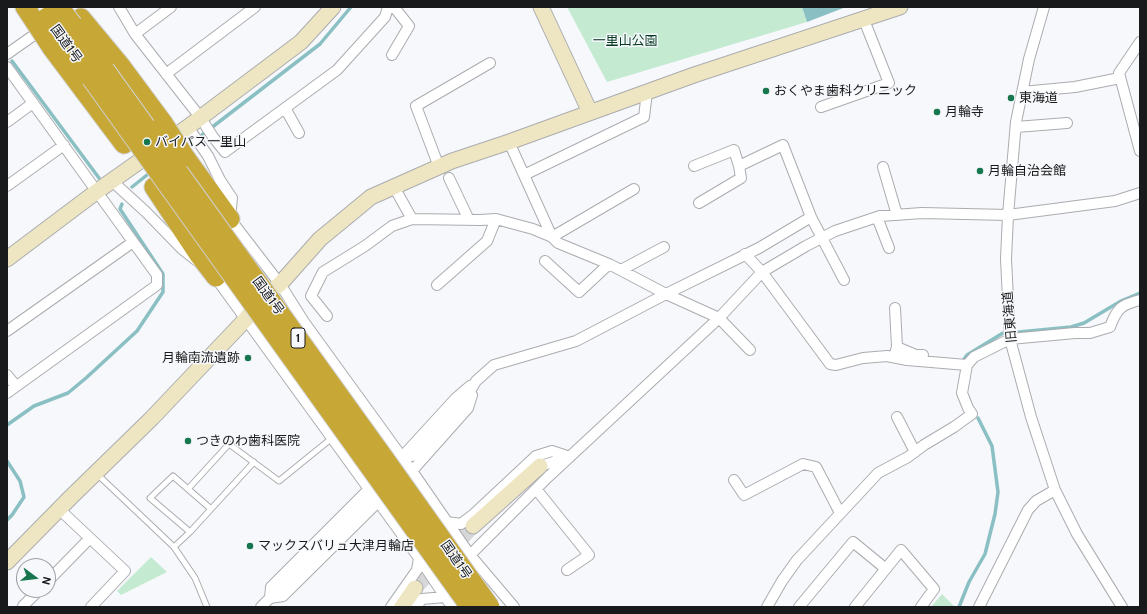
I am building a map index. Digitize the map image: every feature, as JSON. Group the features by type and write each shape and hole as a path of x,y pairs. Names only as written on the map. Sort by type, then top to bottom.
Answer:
{"highway":[{"path":"41,12 68,23 120,65 163,123 185,157 230,219"},
{"name":"国道1号","path":"41,12 68,23 98,74 188,212 470,607"},
{"path":"68,23 124,144 199,255 216,277"},
{"name":"国道1号","path":"98,74 369,436 490,607"}],"street":[{"path":"119,7 135,34 225,152 337,70 385,17 388,7"},
{"path":"135,34 171,7"},
{"path":"166,74 255,7"},
{"path":"7,260 96,192 188,127 202,120 301,42 333,7"},
{"path":"392,55 409,26 394,7"},
{"path":"541,7 590,112"},
{"path":"7,562 152,418 246,319 258,301 280,284 320,239 371,198 394,187 444,173 452,161 702,73 900,7"},
{"name":"旧東海道","path":"1044,7 1036,31 1022,92 1016,127 1008,215 1006,259 1010,340 1031,417 1055,490 1077,534 1122,607"},
{"path":"821,107 889,83 864,20"},
{"path":"7,54 68,23"},
{"path":"1140,42 1119,73 1140,151"},
{"path":"469,220 444,173 416,106 490,63"},
{"path":"7,67 157,275 157,285 7,393"},
{"path":"1022,92 1075,86 1120,78"},
{"path":"524,175 644,117 647,92"},
{"path":"7,122 33,103"},
{"path":"285,108 299,133"},
{"path":"1016,127 1067,123"},
{"path":"188,127 208,156 220,180 232,198 230,219 280,284 304,322 412,471 470,555 514,607"},
{"path":"509,142 552,237 558,243 609,264 666,294 720,318 750,350"},
{"path":"7,186 64,145"},
{"path":"739,166 784,145 811,217 844,280"},
{"path":"694,166 734,150 741,178 699,203"},
{"path":"883,167 897,216"},
{"path":"112,181 146,212 182,249 216,277 369,489 373,501 419,558 452,607"},
{"path":"394,187 412,219"},
{"path":"552,237 634,189"},
{"path":"470,555 536,489 720,318 762,272 806,246 835,232 878,217 922,212 1008,215 1115,201 1140,193"},
{"path":"402,457 456,398 494,365 576,341 745,254 811,217"},
{"path":"878,217 889,248"},
{"path":"326,316 311,296 323,272 365,246 392,226 412,219 496,219 533,229 552,237"},
{"path":"437,285 487,241 496,219"},
{"path":"7,331 133,242"},
{"path":"621,270 664,247"},
{"path":"745,254 762,272 830,364 841,365 863,358 887,356 895,352 937,356"},
{"path":"545,261 579,292 609,264"},
{"path":"767,607 782,581 797,560 878,473 908,457 972,414 962,393 966,365 974,357 1010,340 1075,333 1090,333 1110,327 1116,312 1128,303 1140,300"},
{"path":"895,308 895,352"},
{"path":"895,352 907,360 966,365"},
{"path":"7,375 16,386"},
{"path":"412,456 463,403 476,381"},
{"path":"412,471 468,408 476,381"},
{"path":"897,417 915,452"},
{"path":"447,522 461,524 474,514 536,456 552,451 570,457"},
{"path":"473,526 540,466 570,457"},
{"path":"734,480 744,495 803,464 816,467 840,513"},
{"path":"270,598 271,587 369,489"},
{"path":"536,489 589,555 568,570"},
{"path":"979,607 1028,510 1036,501 1055,490"},
{"path":"261,607 270,598 283,596 373,501"},
{"path":"59,509 125,571 91,607"},
{"path":"56,573 90,538"},
{"path":"799,607 853,542 886,569"},
{"path":"855,607 901,550 934,589 921,607"},
{"path":"391,607 417,570 419,558"},
{"path":"402,607 415,588"},
{"path":"416,607 422,599 445,597"},
{"path":"24,607 23,606 31,598"}],"lane":[{"path":"188,489 229,444 280,481 332,438"},
{"path":"174,547 190,532 254,462"},
{"path":"96,473 174,547 195,578 206,607"},
{"path":"190,532 150,498 173,476 211,509"}],"green space":[{"name":"一里山公園","path":"567,7 802,7 807,22 607,82"},
{"path":"151,557 167,572 121,595 117,591"},
{"path":"942,594 954,606 931,607"}],"water":[{"path":"802,7 846,7 807,22"}],"waterway":[{"path":"202,135 320,44 351,7"},
{"path":"12,61 99,178"},
{"path":"132,187 152,171"},
{"path":"7,425 34,406 68,393 86,378 137,331 163,292 163,274 120,209 122,204"},
{"path":"1019,332 1071,327 1084,323 1121,301 1140,293"},
{"path":"964,359 967,355 1003,333"},
{"path":"959,607 969,582 985,554 995,514 998,492 992,446 978,418"},
{"path":"7,461 20,481 24,497 7,520"}],"tunnel":[{"path":"415,588 473,526"}],"place":[{"name":"おくやま歯科クリニック","path":"766,91"},
{"name":"東海道","path":"1011,98"},
{"name":"月輪寺","path":"937,112"},
{"name":"バイパス一里山","path":"147,142"},
{"name":"月輪自治会館","path":"980,171"},
{"name":"月輪南流遺跡","path":"248,358"},
{"name":"つきのわ歯科医院","path":"188,441"},
{"name":"マックスバリュ大津月輪店","path":"250,546"}]}
